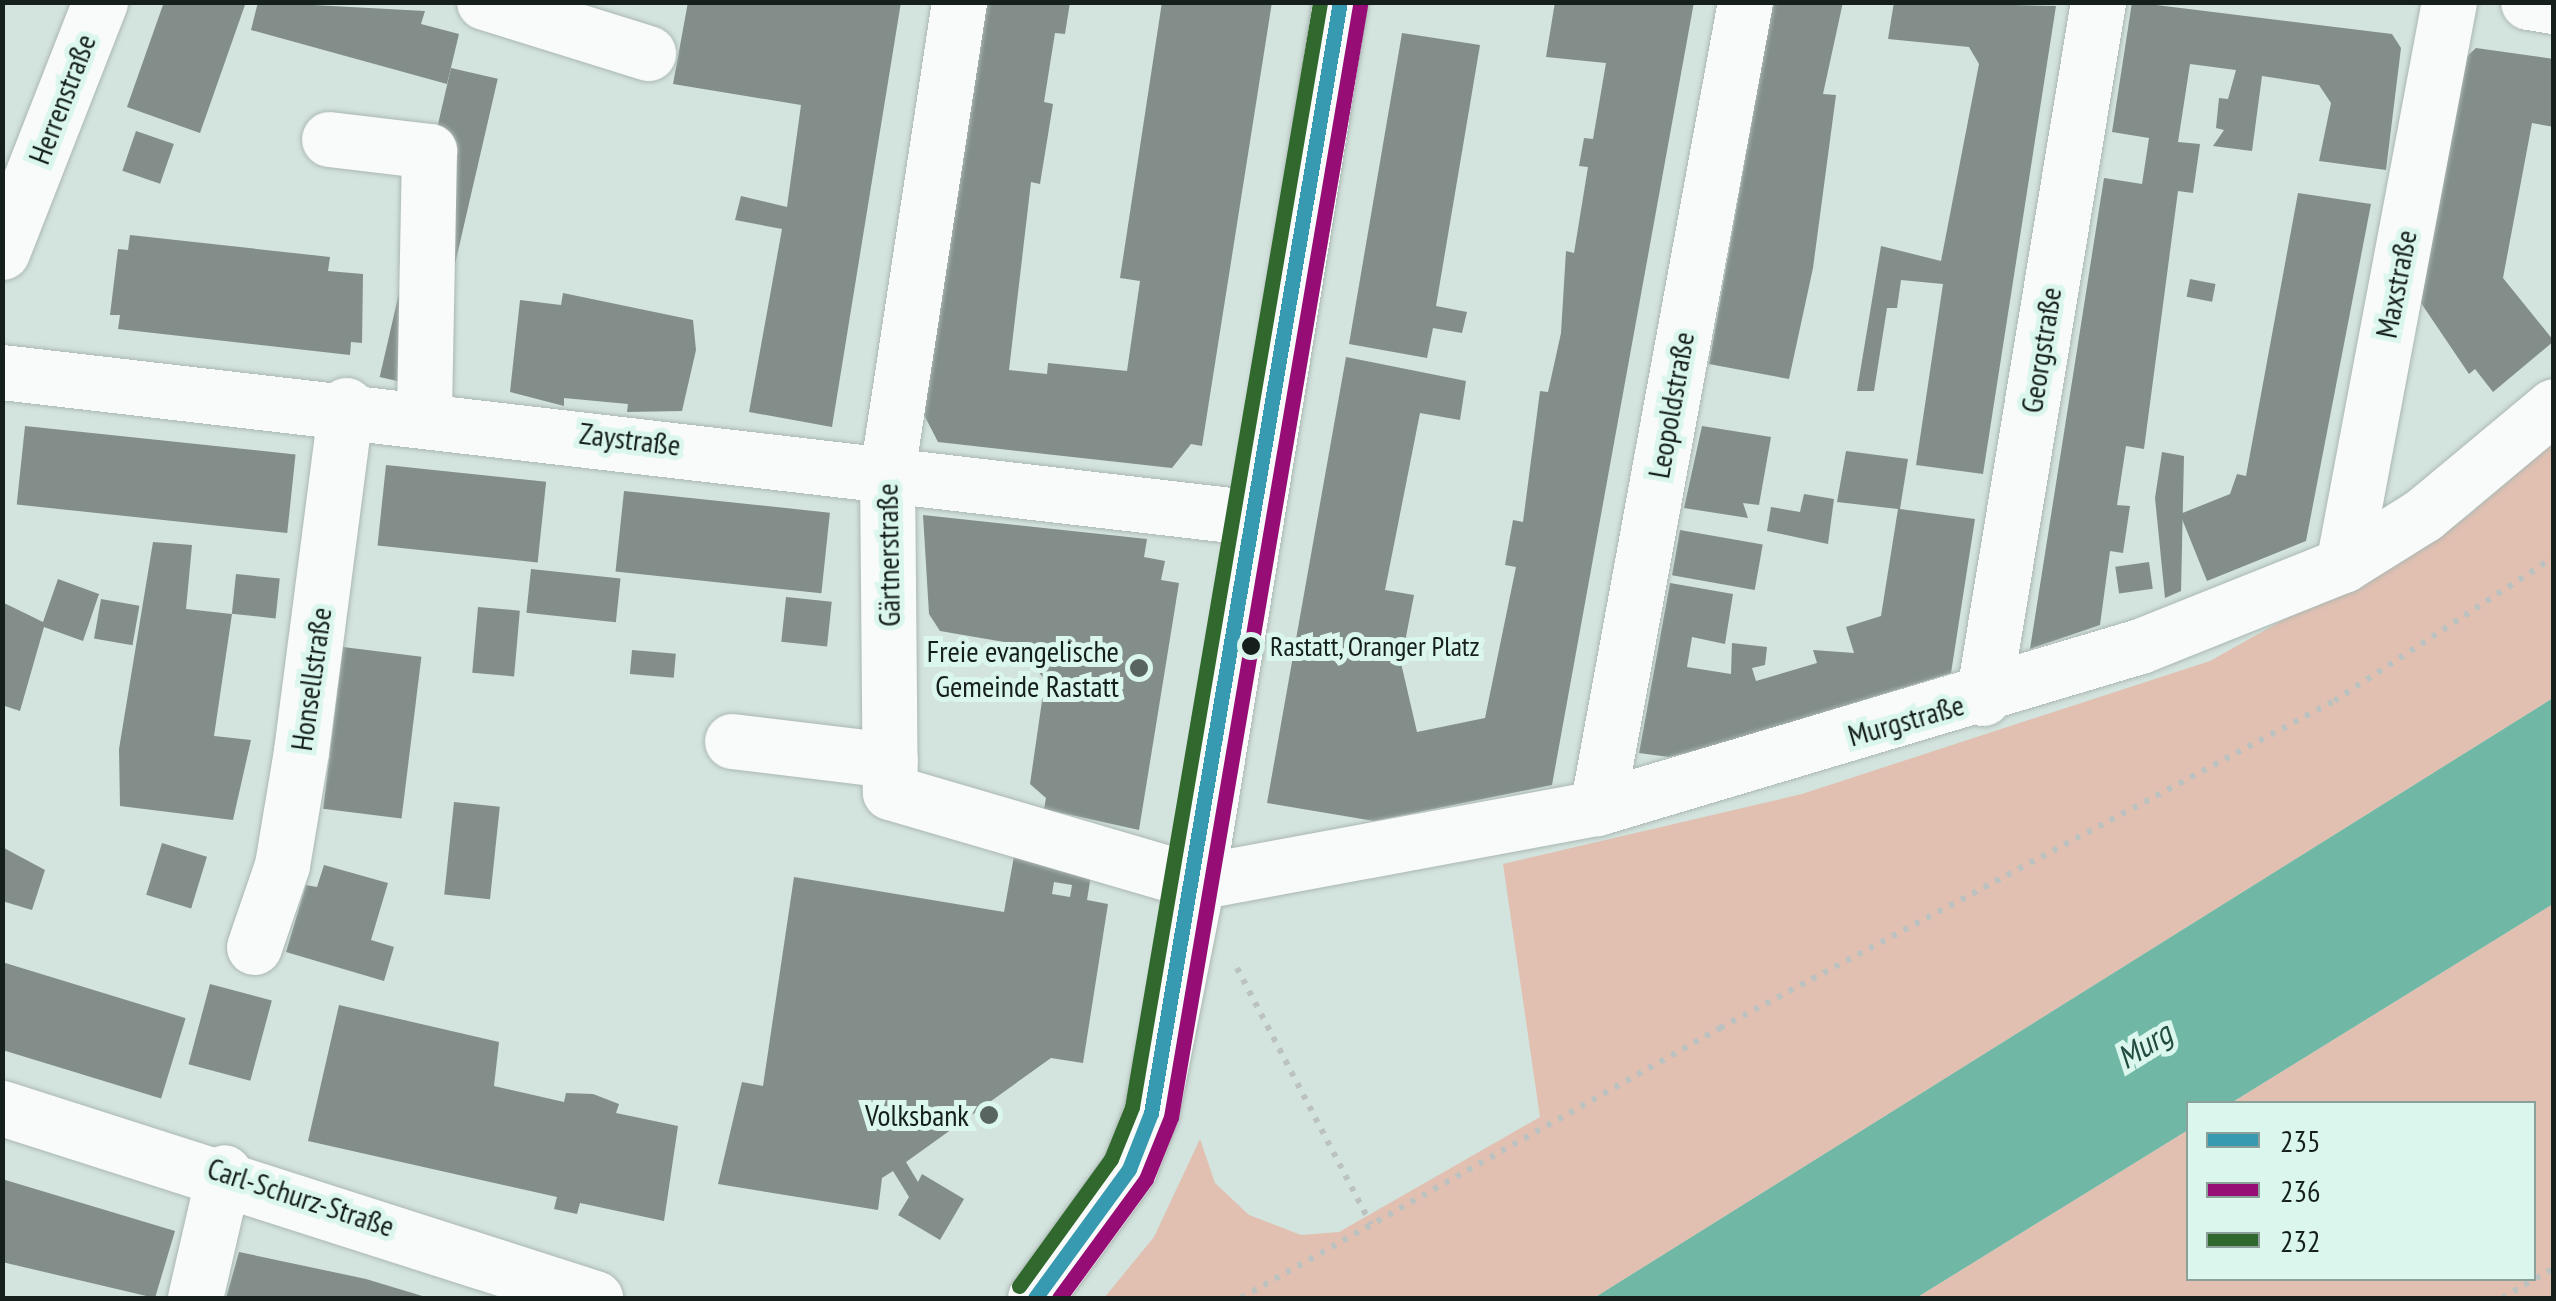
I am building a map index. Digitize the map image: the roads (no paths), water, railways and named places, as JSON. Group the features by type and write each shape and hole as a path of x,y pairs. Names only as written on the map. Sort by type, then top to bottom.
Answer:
{"street":[{"name":"Herrenstraße","path":"2,252 100,2"},
{"path":"484,2 648,53"},
{"name":"Gärtnerstraße","path":"958,2 887,470 890,792 1197,882"},
{"path":"1035,1298 1129,1169 1150,1112 1197,882 1340,2"},
{"name":"Leopoldstraße","path":"1596,808 1744,2"},
{"name":"Georgstraße","path":"1983,698 2098,2"},
{"name":"Maxstraße","path":"2343,564 2449,2"},
{"path":"2528,2 2554,6"},
{"path":"329,139 429,151 424,414"},
{"name":"Zaystraße","path":"2,372 424,414 1256,518"},
{"name":"Honsellstraße","path":"254,948 282,864 302,751 346,405"},
{"name":"Murgstraße","path":"1197,882 1596,808 1983,698 2256,606 2343,564 2423,516 2554,406"},
{"path":"732,740 890,760"},
{"name":"Carl-Schurz-Straße","path":"2,1108 224,1172 595,1298"},
{"path":"196,1298 224,1172"}],"water":[{"name":"Murg","path":"2553,698 2553,904 2234,1101 2186,1101 2186,1131 1916,1298 1594,1298"}],"place":[{"name":"Rastatt, Oranger Platz","path":"1251,646"},
{"name":"Freie evangelische Gemeinde Rastatt","path":"1139,668"},
{"name":"Volksbank","path":"989,1115"}]}
